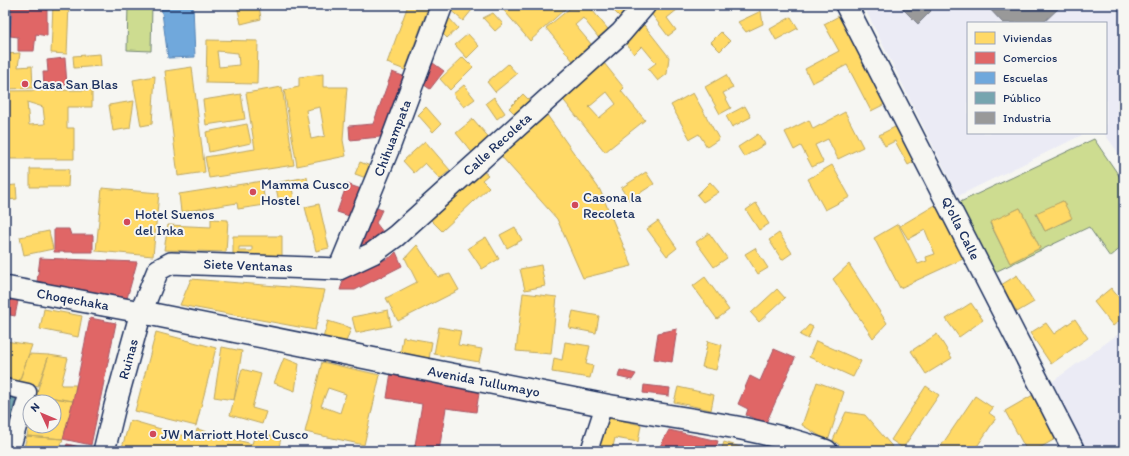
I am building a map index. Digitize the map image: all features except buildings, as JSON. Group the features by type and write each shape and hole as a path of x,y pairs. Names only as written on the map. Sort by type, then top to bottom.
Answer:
{"street":[{"name":"Chihuampata","path":"339,269 388,150 442,5"},
{"name":"Calle Recoleta","path":"339,269 374,253 396,236 621,33 645,5"},
{"name":"Q'olla Calle","path":"846,5 1074,451"},
{"name":"Siete Ventanas","path":"158,270 171,263 339,269"},
{"name":"Ruinas","path":"104,451 141,312 158,270"},
{"name":"Choqechaka","path":"5,287 141,312"},
{"name":"Avenida Tullumayo","path":"141,312 604,405 763,433 802,442 826,451"},
{"path":"5,387 28,392 11,451"},
{"path":"588,451 604,405"}],"shaded area":[{"path":"863,5 1124,5 1124,161 1105,134 1107,134 1107,22 967,22 967,134 1084,134 958,196"},
{"path":"1124,330 1124,451 1084,451 1049,384"}],"green space":[{"path":"128,5 152,5 151,51 127,50"},
{"path":"1094,139 1124,183 1124,245 1110,257 1089,227 993,273 956,204","holes":["1063,201 1071,219 1045,231 1036,214","1020,208 1040,248 1010,263 990,223"]}],"place":[{"name":"Casa San Blas","path":"25,84"},
{"name":"Mamma Cusco Hostel","path":"253,192"},
{"name":"Casona la Recoleta","path":"575,205"},
{"name":"Hotel Suenos del Inka","path":"127,222"},
{"name":"JW Marriott Hotel Cusco","path":"153,434"}]}
